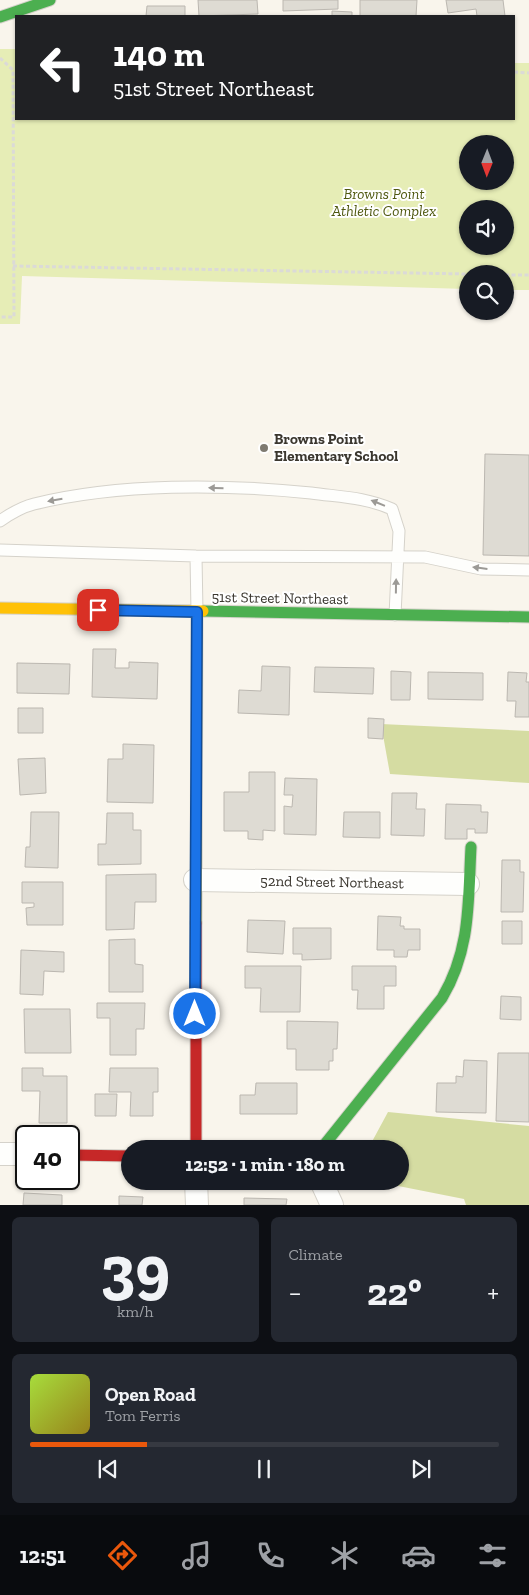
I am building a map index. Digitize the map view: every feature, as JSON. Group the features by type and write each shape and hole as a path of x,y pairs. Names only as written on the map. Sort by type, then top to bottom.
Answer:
{"street":[{"path":"0,17 50,0"},
{"name":"51st Street Northeast","path":"0,608 529,617"},
{"path":"196,1140 197,612"},
{"path":"328,1140 450,986 462,960 465,944 471,847"},
{"name":"52nd Street Northeast","path":"195,880 468,884"},
{"path":"0,1154 15,1154"},
{"path":"80,1155 121,1156"},
{"path":"196,1190 196,1205"},
{"path":"325,1190 332,1205"}],"lane":[{"path":"0,521 32,504 97,492 189,488 270,489 371,500 392,509 398,532 395,615"},
{"path":"0,550 196,556 425,558 481,569 529,570"},
{"path":"196,556 197,612"}],"path":[{"path":"0,58 15,69 14,317 0,317"},
{"path":"515,72 529,73"},
{"path":"14,266 459,274"},
{"path":"514,275 529,275"}],"green space":[{"name":"Browns Point Athletic Complex","path":"0,49 15,49 15,120 515,120 515,63 529,63 529,290 514,290 514,265 459,265 459,289 22,276 20,324 0,324"},
{"path":"381,724 529,731 529,783 390,774"},
{"path":"388,1112 529,1126 529,1205 466,1205 464,1199 409,1188 409,1140 373,1140"}],"building":[{"path":"198,0 257,0 258,14 199,15"},
{"path":"283,0 338,0 338,9 283,11"},
{"path":"360,0 417,0 416,15 360,15"},
{"path":"446,0 503,0 505,15 477,15 476,9 448,13"},
{"path":"147,6 185,6 185,15 146,15"},
{"path":"332,11 352,12 352,15 332,15"},
{"path":"485,454 529,455 529,556 483,555"},
{"path":"93,649 116,649 115,668 129,668 129,662 158,663 157,699 92,697"},
{"path":"17,663 70,664 69,694 17,693"},
{"path":"262,666 290,667 289,715 238,713 239,690 261,691"},
{"path":"315,667 374,668 373,694 314,692"},
{"path":"391,671 411,672 410,700 391,700"},
{"path":"428,672 483,673 483,700 428,699"},
{"path":"508,672 527,673 526,682 529,682 529,717 515,717 516,701 507,701"},
{"path":"18,708 43,708 43,733 18,733"},
{"path":"368,718 384,719 383,739 368,738"},
{"path":"123,744 154,745 153,803 107,802 108,759 123,759"},
{"path":"45,758 46,793 20,795 18,759"},
{"path":"249,772 275,772 275,831 263,830 263,840 248,839 248,831 224,831 224,792 249,792"},
{"path":"285,778 317,779 316,835 284,834 284,806 292,807 293,795 284,795"},
{"path":"392,793 417,793 416,809 425,809 424,836 391,835"},
{"path":"446,804 481,805 481,812 488,812 487,833 475,833 475,829 467,829 467,839 445,839"},
{"path":"31,812 59,812 58,868 25,867 26,847 30,847"},
{"path":"344,812 380,812 380,838 343,837"},
{"path":"107,813 133,813 133,830 141,830 141,864 98,865 98,844 106,844"},
{"path":"502,860 520,860 520,872 524,872 523,912 501,912"},
{"path":"156,874 156,902 135,902 134,929 106,930 106,875"},
{"path":"22,882 63,882 63,925 27,925 26,908 34,907 34,903 22,903"},
{"path":"378,916 401,917 400,926 404,926 404,929 420,929 420,950 408,950 407,957 394,957 394,950 377,950"},
{"path":"248,920 285,921 283,954 247,952"},
{"path":"502,921 522,921 522,944 502,944"},
{"path":"293,928 331,928 331,959 302,960 302,954 293,954"},
{"path":"135,939 135,964 143,965 143,992 109,992 109,940"},
{"path":"21,950 64,952 64,972 44,971 43,995 20,994"},
{"path":"245,966 301,966 300,1012 260,1012 261,988 245,988"},
{"path":"352,966 396,966 396,986 384,986 384,1009 357,1009 358,990 352,990"},
{"path":"501,996 521,997 521,1020 500,1019"},
{"path":"97,1003 145,1003 144,1029 136,1029 136,1055 110,1055 110,1018 97,1018"},
{"path":"24,1009 70,1009 71,1053 25,1053"},
{"path":"287,1021 338,1022 337,1049 333,1049 333,1061 329,1061 329,1070 296,1070 296,1049 287,1049"},
{"path":"498,1053 529,1053 529,1122 496,1121"},
{"path":"464,1060 487,1061 486,1113 436,1112 437,1083 456,1083 456,1076 463,1077"},
{"path":"22,1068 43,1068 43,1076 67,1076 67,1123 39,1123 40,1091 22,1091"},
{"path":"110,1068 158,1068 158,1092 153,1092 153,1116 130,1116 131,1092 109,1092"},
{"path":"256,1083 297,1083 297,1114 240,1114 240,1095 255,1095"},
{"path":"95,1094 117,1094 116,1116 95,1116"},
{"path":"24,1193 62,1195 62,1205 23,1205"},
{"path":"119,1196 143,1197 142,1205 119,1205"},
{"path":"244,1198 287,1199 286,1205 244,1205"}],"traffic: fast":[{"path":"0,17 50,0"},
{"path":"203,611 529,617"},
{"path":"328,1140 442,998 451,980 463,943 466,925 471,847"}],"traffic: slow":[{"path":"0,608 203,611"},
{"path":"196,923 197,612"}],"traffic: jam":[{"path":"196,923 196,1140"},
{"path":"80,1155 121,1156"}],"place":[{"name":"Browns Point Elementary School","path":"264,448"}],"route":[{"path":"98,610 197,612 195,1014"}]}
